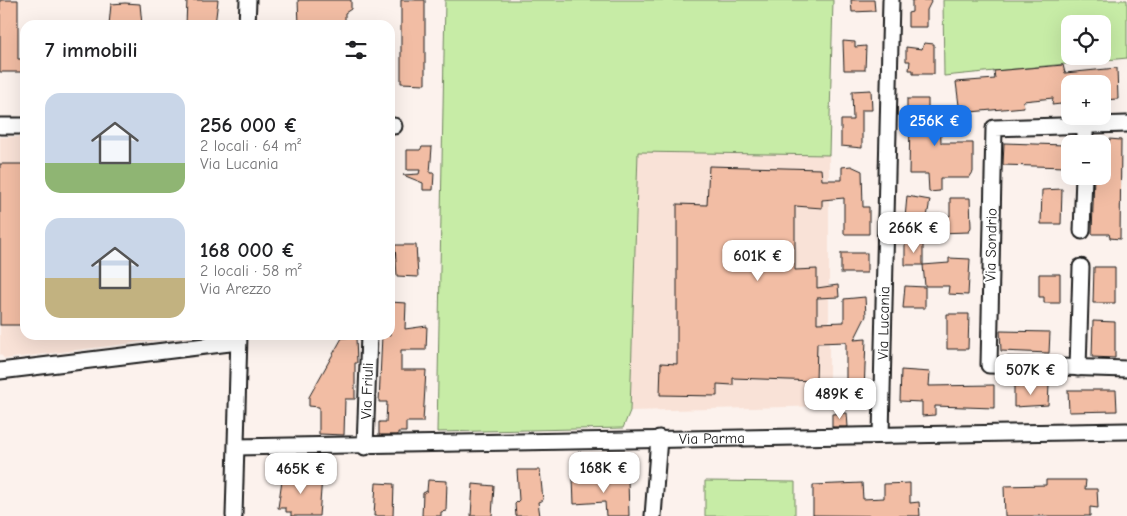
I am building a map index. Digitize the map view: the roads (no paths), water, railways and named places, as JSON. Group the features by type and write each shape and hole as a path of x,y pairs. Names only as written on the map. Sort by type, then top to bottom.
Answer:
{"street":[{"path":"247,20 248,0"},
{"name":"Via Lucania","path":"881,435 891,0"},
{"name":"Via Sondrio","path":"1127,124 994,128 989,364 1127,369"},
{"path":"0,126 20,126"},
{"path":"1085,126 1085,135"},
{"path":"1082,231 1084,185"},
{"path":"1078,368 1081,267"},
{"path":"0,372 225,340"},
{"path":"234,516 239,340"},
{"name":"Via Friuli","path":"365,446 369,340"},
{"name":"Via Parma","path":"236,448 659,438 1127,431"},
{"path":"652,516 659,438"}]}
